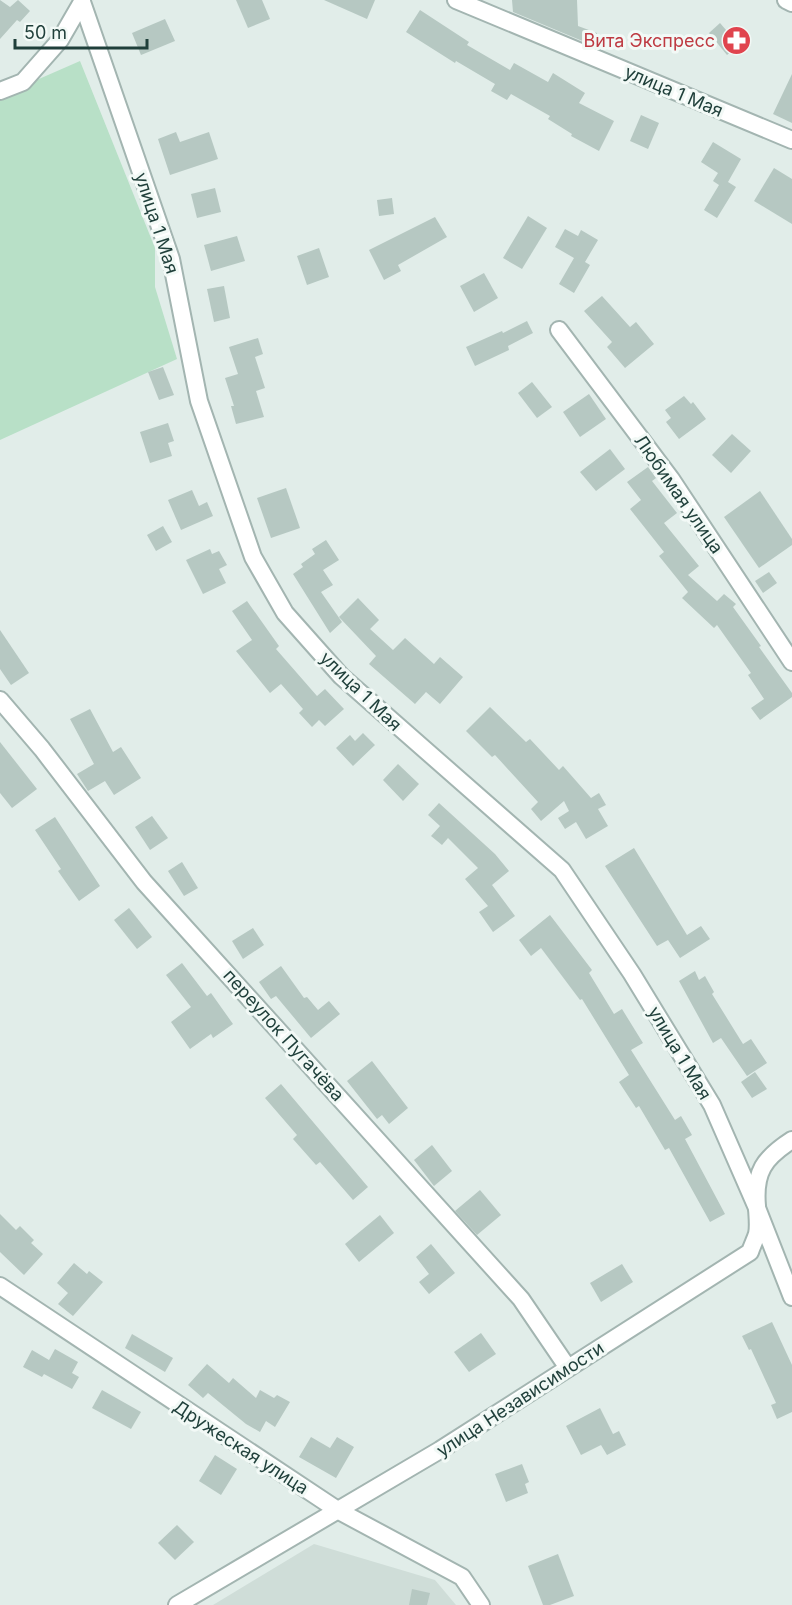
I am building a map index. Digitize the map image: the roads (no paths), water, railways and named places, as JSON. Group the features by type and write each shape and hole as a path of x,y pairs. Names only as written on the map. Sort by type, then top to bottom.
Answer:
{"street":[{"name":"улица 1 Мая","path":"456,0 792,140"},
{"path":"786,0 792,3"},
{"name":"улица 1 Мая","path":"82,1 171,259 199,401 253,557 285,613 341,676 562,870 632,974 712,1105 757,1208 792,1297"},
{"path":"0,91 23,82 60,39 82,1"},
{"name":"Любимая улица","path":"559,330 671,479 792,662"},
{"name":"переулок Пугачёва","path":"0,700 42,749 144,882 521,1299 568,1368"},
{"name":"улица Независимости","path":"177,1605 339,1511 512,1405 750,1252 759,1222 756,1187 760,1169 776,1150 792,1140"},
{"name":"Дружеская улица","path":"0,1286 339,1511 462,1577 481,1605"},
{"path":"462,1577 466,1605"}],"place":[{"name":"Вита Экспресс","path":"736,40"}]}
